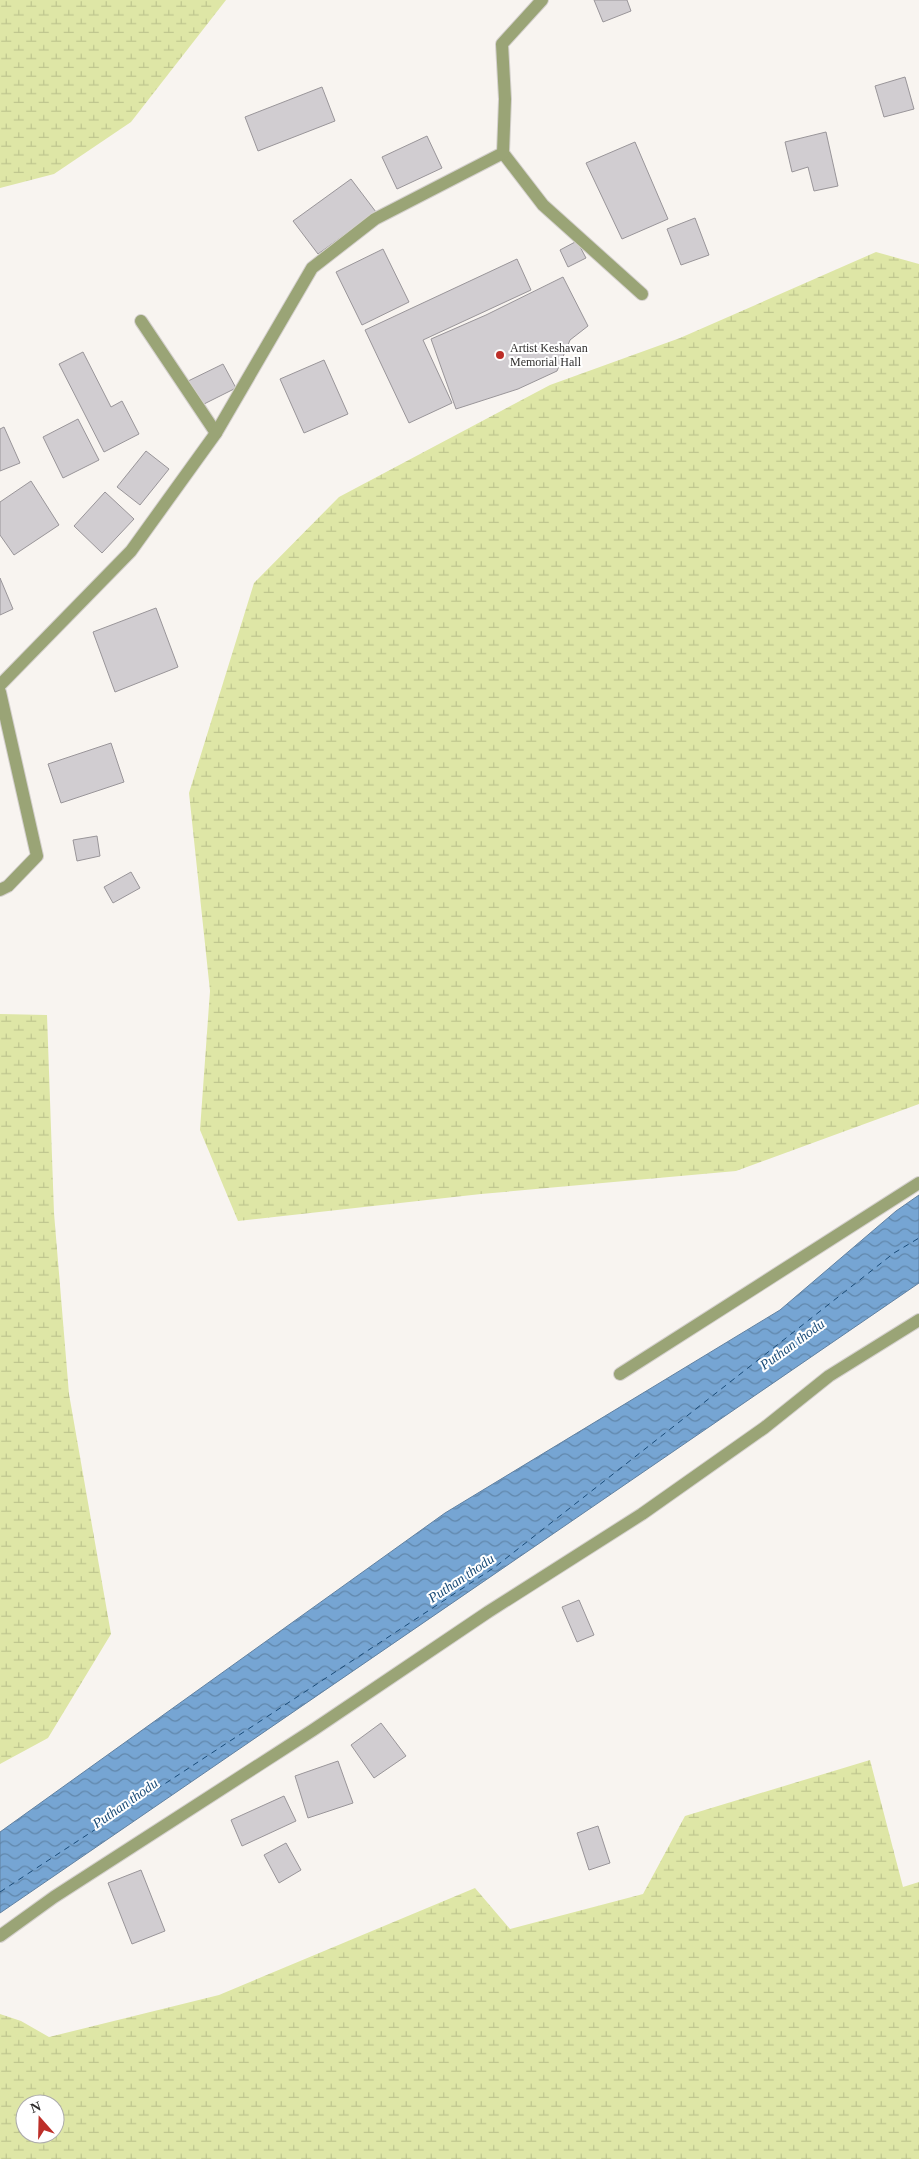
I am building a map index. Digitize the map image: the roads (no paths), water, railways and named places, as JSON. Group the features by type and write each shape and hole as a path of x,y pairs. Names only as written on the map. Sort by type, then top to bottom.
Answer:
{"street":[{"path":"542,0 502,44 506,99 503,153 543,205 642,294"},
{"path":"0,685 131,552 216,433 312,268 375,220 503,153"},
{"path":"141,321 216,433"},
{"path":"0,692 37,856 8,886 0,890"},
{"path":"620,1374 919,1183"},
{"path":"0,1936 54,1897 312,1730 488,1612 642,1514 764,1428 829,1376 919,1320"}],"water":[{"name":"Puthan thodu","path":"919,1195 919,1283 0,1913 0,1832 445,1513 780,1310 896,1211"}],"place":[{"name":"Artist Keshavan Memorial Hall","path":"500,355"}]}
